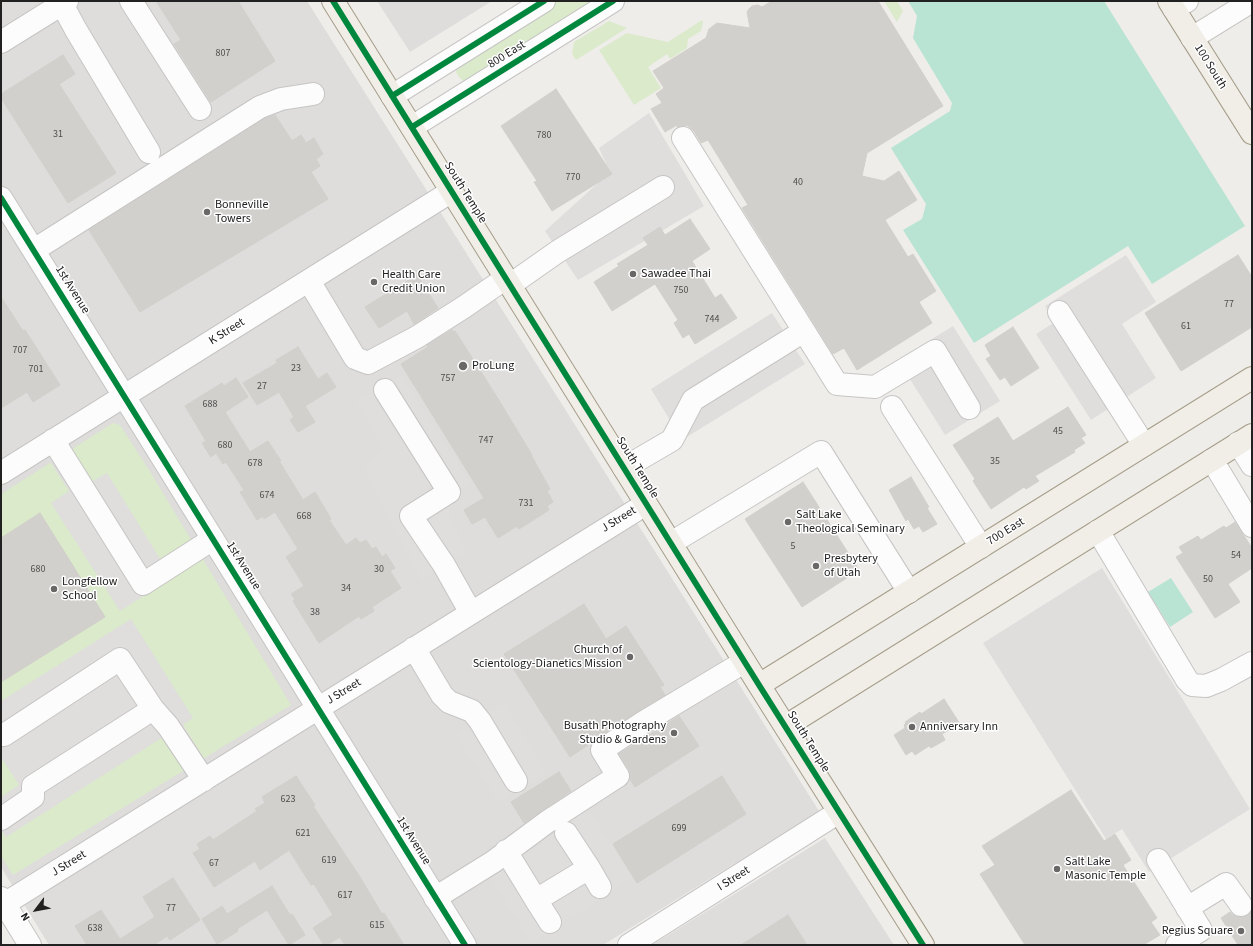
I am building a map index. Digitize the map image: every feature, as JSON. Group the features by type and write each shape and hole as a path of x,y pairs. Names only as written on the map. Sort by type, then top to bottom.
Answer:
{"main road":[{"name":"South Temple","path":"333,1 744,662 786,726 923,945"},
{"name":"100 South","path":"1177,4 1192,38 1252,133"},
{"name":"700 East","path":"759,685 1252,378"},
{"path":"786,726 1245,439"}],"street":[{"path":"132,1 200,109"},
{"path":"392,96 544,1"},
{"name":"800 East","path":"412,127 613,1"},
{"path":"1192,38 1252,1"},
{"path":"1,42 65,3 76,30 149,152"},
{"path":"34,250 260,108 280,99 312,94"},
{"path":"683,138 837,384 875,387 935,351 969,408"},
{"path":"309,281 355,358 368,363 417,337 663,187"},
{"name":"K Street","path":"1,473 452,191"},
{"name":"1st Avenue","path":"1,198 464,945"},
{"path":"1059,312 1144,445"},
{"path":"624,468 672,440 693,400 804,331"},
{"path":"385,390 449,492 411,516 444,565 471,613"},
{"path":"892,407 981,547"},
{"path":"1245,439 1252,465"},
{"path":"53,440 143,584 213,539"},
{"path":"671,543 821,452 909,592"},
{"path":"1212,460 1252,526"},
{"name":"J Street","path":"2,903 204,780 646,504"},
{"path":"1098,531 1187,680 1192,685 1206,686 1222,680 1252,663"},
{"path":"414,648 442,695 449,702 472,711 480,721 516,781"},
{"path":"1,735 4,735 120,659 153,709 168,726 204,780"},
{"path":"435,898 493,862 506,851 618,776 602,750 644,722 744,662"},
{"path":"1,819 34,797 33,786 153,709"},
{"name":"I Street","path":"629,945 839,812"},
{"path":"566,833 600,887"},
{"path":"506,851 550,922"},
{"path":"1158,860 1201,930 1178,945"},
{"path":"536,900 589,868"},
{"path":"1187,908 1226,884 1240,906"},
{"path":"2,903 30,945"}],"shaded area":[{"path":"1,1 307,1 819,811 603,945 49,945 1,867"},
{"path":"377,1 492,1 410,52"},
{"path":"649,113 704,206 578,280 545,231 610,172 599,148"},
{"path":"1126,255 1156,302 1122,324 1156,378 1091,420 1036,334 1055,322 1045,306"},
{"path":"772,313 805,364 682,440 651,389"},
{"path":"953,326 1000,401 945,435 898,360"},
{"path":"402,375 469,481 448,511 467,552 422,581 364,470 383,448 355,399"},
{"path":"69,448 91,482 107,473 162,562 206,556 120,611 51,503 69,491 49,460"},
{"path":"1102,568 1250,809 1149,872 1122,829 1106,839 983,643"},
{"path":"131,619 193,718 183,725 205,760 185,773 163,737 6,837 1,830 1,797 19,785 1,757 1,701"},
{"path":"504,703 547,774 498,803 455,733"},
{"path":"588,810 633,878 532,943 488,875"},
{"path":"825,838 894,945 652,945"}],"green space":[{"path":"557,1 599,1 464,82 459,77 456,72 459,62"},
{"path":"884,1 897,1 903,11 897,22"},
{"path":"908,1 1104,1 1245,226 1152,284 1128,246 974,343 903,230 922,219 926,204 891,148 950,111 952,103 913,38 917,16"},
{"path":"702,20 701,31 688,39 687,48 670,59 667,54 648,67 661,88 634,105 599,50 627,33 668,42"},
{"path":"609,21 627,28 576,60 572,54 574,42"},
{"path":"113,423 120,425 149,470 291,705 13,875 1,856 1,494"},
{"path":"1171,578 1193,612 1170,627 1148,592"}],"building":[{"path":"156,1 238,1 275,61 211,102 174,44 181,40"},
{"path":"772,1 878,1 943,106 867,153 862,176 884,181 899,171 917,200 885,220 908,257 913,254 936,291 919,302 932,323 857,370 844,348 833,354 742,208 748,205 708,140 701,143 694,131 687,125 677,127 677,125 665,132 651,109 662,103 656,94 664,88 653,71 706,38 709,29 717,23 750,28 747,12 749,9 752,6 758,5 762,7"},
{"path":"63,55 75,74 59,84 116,173 68,203 1,98 1,94"},
{"path":"556,89 612,174 552,211 534,182 537,181 501,126"},
{"name":"Bonneville Towers","path":"275,115 292,141 301,135 306,143 314,138 323,154 316,159 320,166 311,172 328,199 140,312 89,230 266,118"},
{"path":"690,219 710,249 692,261 715,298 721,294 737,318 695,344 689,334 683,338 674,323 678,320 655,284 612,311 594,282 619,266 617,264 648,245 643,238 660,227 665,235"},
{"path":"1238,255 1252,277 1252,327 1181,371 1145,313"},
{"path":"417,275 438,308 414,324 407,311 379,328 365,307"},
{"path":"1,297 23,331 25,330 60,385 33,402 27,392 1,408"},
{"path":"1013,327 1039,368 1011,386 1005,377 1000,380 986,359 991,356 985,345"},
{"path":"452,330 453,332 455,331 532,455 550,489 547,491 553,502 547,506 549,510 519,529 517,526 498,538 485,517 472,524 464,510 484,498 401,364 428,347 427,345"},
{"path":"298,347 318,379 327,373 336,387 305,406 315,422 298,432 290,420 294,417 279,392 257,405 243,383 277,363 276,360"},
{"path":"236,378 248,397 225,412 250,452 268,441 303,500 315,492 331,519 329,520 346,545 356,538 360,543 366,540 372,549 376,547 382,557 386,554 395,568 390,571 401,588 372,607 374,611 361,619 359,616 319,643 293,601 295,599 291,594 304,586 286,557 298,549 275,512 264,519 263,516 257,520 240,492 244,490 226,462 223,464 216,453 211,457 202,443 206,441 185,406 222,383 224,386"},
{"path":"1068,407 1086,435 1081,438 1085,443 1074,450 1075,452 1035,476 1039,481 1026,489 1024,487 991,509 973,481 975,479 953,445 998,417 1013,441"},
{"path":"911,477 929,507 927,508 937,524 923,532 919,526 914,529 908,519 906,521 889,490"},
{"path":"803,482 859,570 802,607 745,519"},
{"path":"40,513 105,617 1,682 1,538"},
{"path":"1235,522 1252,548 1252,568 1228,584 1240,602 1215,618 1176,557 1183,553 1179,547 1198,536 1201,540 1224,526 1226,528"},
{"path":"584,604 606,639 626,626 664,685 660,687 665,695 570,757 504,654"},
{"path":"944,699 960,724 942,734 945,740 931,748 929,746 915,755 912,751 906,755 894,735 905,728 905,722 920,712 921,714"},
{"path":"679,716 699,746 635,787 630,779 629,769 619,754"},
{"path":"559,772 571,791 524,823 511,802"},
{"path":"296,776 315,805 313,806 360,877 382,914 384,913 404,945 345,945 340,937 327,945 324,945 313,928 333,915 314,884 311,885 289,850 260,870 255,861 214,887 193,853 200,849 197,844 210,836 213,840 257,811 255,809 265,803 262,797"},
{"path":"722,776 746,814 637,883 613,844"},
{"name":"Salt Lake Masonic Temple","path":"1071,790 1104,841 1115,834 1131,860 1123,865 1157,918 1151,922 1160,935 1143,945 1025,945 980,874 995,865 982,846"},
{"path":"173,878 200,920 170,940 167,936 154,945 87,945 75,926 101,910 120,939 155,917 143,897"},
{"path":"272,886 290,915 292,914 305,935 289,945 267,910 217,944 202,919 222,906 227,914"},
{"name":"Regius Square","path":"1252,911 1252,945 1238,945 1221,918 1230,912 1235,916 1243,917"},
{"path":"788,915 807,945 741,945"}],"cycle path":[{"path":"333,1 759,685 923,945"},
{"path":"392,96 544,1"},
{"path":"412,127 613,1"},
{"path":"1,198 465,945"}],"place":[{"name":"Bonneville Towers","path":"207,212"},
{"name":"Sawadee Thai","path":"633,274"},
{"name":"Health Care Credit Union","path":"374,282"},
{"name":"ProLung","path":"463,366"},
{"name":"Salt Lake Theological Seminary","path":"788,522"},
{"name":"Presbytery of Utah","path":"816,566"},
{"name":"Longfellow School","path":"54,589"},
{"name":"Church of Scientology-Dianetics Mission","path":"630,657"},
{"name":"Anniversary Inn","path":"912,727"},
{"name":"Busath Photography Studio & Gardens","path":"674,733"},
{"name":"Salt Lake Masonic Temple","path":"1057,869"},
{"name":"Regius Square","path":"1241,931"}]}
